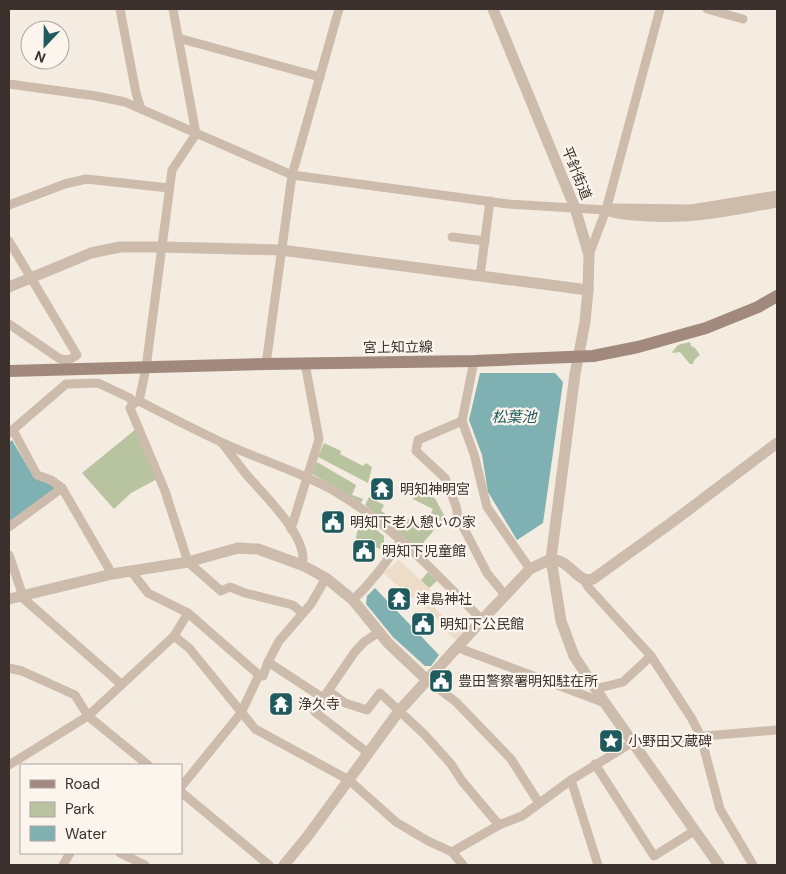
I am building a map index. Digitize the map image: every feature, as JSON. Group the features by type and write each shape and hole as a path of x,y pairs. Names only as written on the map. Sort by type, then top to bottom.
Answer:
{"main road":[{"name":"宮上知立線","path":"9,372 305,363 474,362 593,356 638,347 706,328 758,307 777,296"}],"street":[{"path":"120,9 136,93 141,109"},
{"path":"173,9 196,134 172,170 168,188 146,368 136,403 130,408 165,491 188,562 221,590 230,587 245,593 293,605 302,613"},
{"path":"266,364 292,175 339,9"},
{"name":"平針街道","path":"493,9 575,208 589,255 588,290 565,443 551,559 561,621 574,656 595,689 719,865"},
{"path":"589,255 606,210 660,9"},
{"path":"707,9 743,18"},
{"path":"178,38 320,77"},
{"path":"9,84 125,102 292,175 490,201 606,210 613,208 691,210 777,195"},
{"path":"9,205 65,184 86,179 168,188"},
{"path":"480,276 490,201"},
{"path":"606,210 609,213 622,215 682,218 777,203"},
{"path":"452,237 485,241"},
{"path":"9,241 78,355 69,360 60,359 9,324"},
{"path":"9,287 99,252 120,247 161,247 281,250 588,290"},
{"path":"474,362 462,421 474,454 487,507 530,569"},
{"path":"291,529 320,439 305,363"},
{"path":"112,574 62,488 51,480 37,475 11,432 66,384 98,383 130,398 136,403 222,442 307,476 337,493 372,516 401,540 482,620"},
{"path":"462,421 418,440 416,451 445,478 456,506 458,517 487,573 505,595"},
{"path":"222,442 291,529 303,553 302,565"},
{"path":"584,580 593,579 777,444"},
{"path":"9,527 62,488"},
{"path":"353,600 384,567 401,540"},
{"path":"13,596 112,574 188,562 226,551 249,548 267,552 302,565 326,578 353,600 379,632 427,680 456,702 511,759 539,803"},
{"path":"9,555 13,596"},
{"path":"284,865 399,711 530,569 551,559 566,564 584,580 589,588 651,656 692,719 701,737 720,809 754,865"},
{"path":"131,571 148,593 188,613 259,675"},
{"path":"259,675 263,676 279,641 311,604 326,578"},
{"path":"13,596 24,599 121,684"},
{"path":"9,753 11,763 88,716 174,636 188,613"},
{"path":"368,753 315,712 354,653 364,642 379,632"},
{"path":"174,636 189,648 255,729 349,780 396,822 428,841 452,852 463,865"},
{"path":"459,646 464,650 605,703"},
{"path":"595,689 623,682 651,656"},
{"path":"268,662 323,698"},
{"path":"9,668 22,671 75,695 88,716 147,764"},
{"path":"182,786 241,713 259,675"},
{"path":"329,691 345,702 367,710 380,693 424,734 451,764 462,781 499,825"},
{"path":"452,852 499,825 522,816 595,764 634,742 777,730"},
{"path":"595,764 654,856 694,832"},
{"path":"571,780 598,865"},
{"path":"182,793 270,865"},
{"path":"63,865 69,854"},
{"path":"122,854 145,865"}],"green space":[{"path":"690,342 691,346 700,355 694,360 693,364 690,364 680,352 672,352 678,345"},
{"path":"136,429 157,479 131,493 114,509 82,473"},
{"path":"324,443 341,451 340,454 363,466 366,463 372,467 368,483 318,457"},
{"path":"317,462 356,485 352,495 363,499 361,503 311,473"},
{"path":"424,488 436,500 445,517 418,549 365,505 369,497 384,505 381,511 398,521 406,518 424,526 433,509 413,499 415,491 420,494"},
{"path":"364,520 384,536 384,547 380,549 356,538 357,532"},
{"path":"428,572 437,581 429,588 421,580"}],"shaded area":[{"path":"399,560 430,589 423,596 458,631 463,626 466,629 456,640 439,625 441,622 428,609 426,610 415,597 413,598 383,573"}],"water":[{"name":"松葉池","path":"480,373 555,373 563,382 543,523 517,540 488,492 482,455 469,420"},
{"path":"12,440 33,476 57,488 9,522 9,443"},
{"path":"375,588 439,655 431,666 425,666 393,637 366,604 367,596"}],"place":[{"name":"明知神明宮","path":"382,489"},
{"name":"明知下老人憩いの家","path":"333,522"},
{"name":"明知下児童館","path":"364,551"},
{"name":"津島神社","path":"399,599"},
{"name":"明知下公民館","path":"423,624"},
{"name":"豊田警察署明知駐在所","path":"441,681"},
{"name":"浄久寺","path":"281,704"},
{"name":"小野田又蔵碑","path":"611,741"}]}
